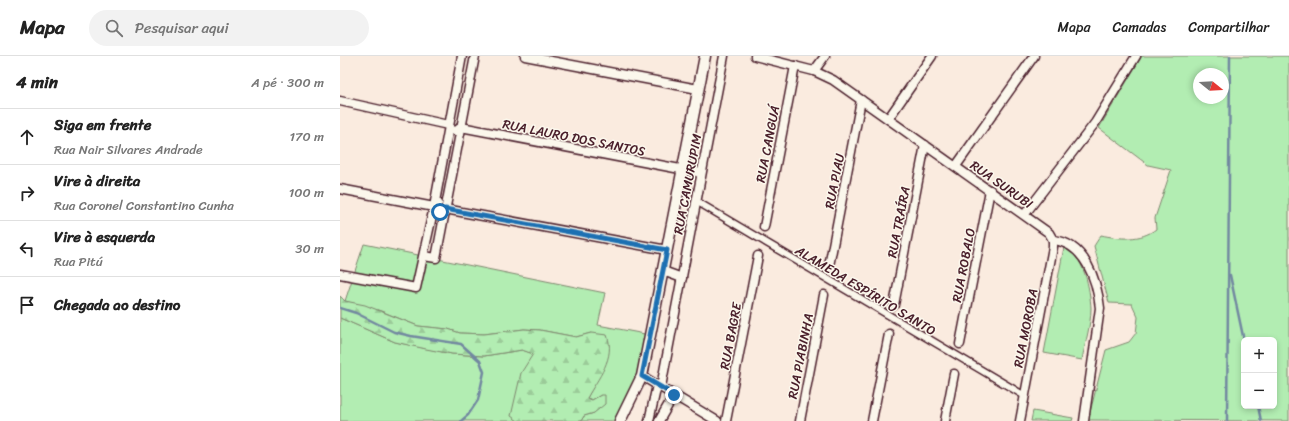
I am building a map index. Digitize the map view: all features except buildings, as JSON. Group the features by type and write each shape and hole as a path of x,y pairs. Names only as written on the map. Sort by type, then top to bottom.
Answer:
{"street":[{"path":"340,274 416,288 434,207 462,56"},
{"path":"424,256 436,258 475,56"},
{"path":"526,56 698,89"},
{"path":"620,421 642,376 705,56"},
{"name":"RUA CAMURUPIM","path":"649,421 659,386 682,278 724,56"},
{"name":"RUA SURUBI","path":"755,56 814,71 833,80 1025,214 1049,232 1053,240"},
{"path":"814,71 825,56"},
{"path":"888,119 932,56"},
{"path":"956,166 1034,56"},
{"path":"1025,214 1095,123 1136,56"},
{"name":"RUA CANGUÁ","path":"764,227 795,66"},
{"name":"RUA PIAU","path":"829,266 861,100"},
{"name":"RUA LAURO DOS SANTOS","path":"340,101 448,125 453,121 458,122 461,127 701,173"},
{"name":"RUA TRAÍRA","path":"894,305 925,145"},
{"path":"340,189 434,207"},
{"name":"RUA ROBALO","path":"960,344 990,190"},
{"name":"ALAMEDA ESPÍRITO SANTO","path":"696,201 1025,396"},
{"path":"434,207 438,203 442,204 445,209 667,250"},
{"path":"1053,240 1068,243 1079,252 1094,278 1099,293 1100,308 1084,421"},
{"name":"RUA MOROBA","path":"1020,421 1053,247 1053,240"},
{"name":"RUA BAGRE","path":"726,421 758,256"},
{"path":"663,271 682,278"},
{"name":"RUA PIABINHA","path":"800,421 824,295"},
{"path":"872,421 889,334"},
{"path":"945,421 954,374"},
{"path":"642,376 717,421"},
{"path":"659,421 674,395"}],"green space":[{"path":"1142,56 1289,56 1289,421 1088,420 1106,350 1129,342 1136,333 1138,317 1132,304 1109,303 1094,246 1101,235 1130,238 1144,236 1156,229 1155,218 1171,170 1148,165 1099,128"},
{"path":"364,244 605,293 598,325 650,335 636,384 615,421 581,421 584,416 594,413 601,395 592,400 587,398 592,389 591,333 576,337 540,330 524,329 484,334 460,333 448,329 418,326 381,311 345,301"},
{"path":"1064,247 1077,257 1085,273 1089,292 1091,314 1082,360 1044,353"},
{"path":"340,296 345,301 365,305 418,326 448,329 460,333 484,334 524,329 540,330 576,337 591,333 607,335 609,343 608,360 587,398 592,400 601,395 605,395 605,404 594,413 584,416 581,421 518,421 511,416 521,373 533,354 522,350 484,356 452,354 395,342 340,318"},
{"path":"340,318 395,342 452,354 484,356 522,350 534,354 512,415 518,421 340,421"},
{"path":"1033,411 1073,418 1072,421 1031,421"}],"waterway":[{"path":"1227,421 1230,56"},
{"path":"1230,275 1243,337"},
{"path":"340,308 356,313 394,332 461,344 480,361 484,372 478,400 468,415 461,421"},
{"path":"1259,409 1261,421"}],"route":[{"path":"440,212 445,209 667,250 642,376 674,395"}]}
